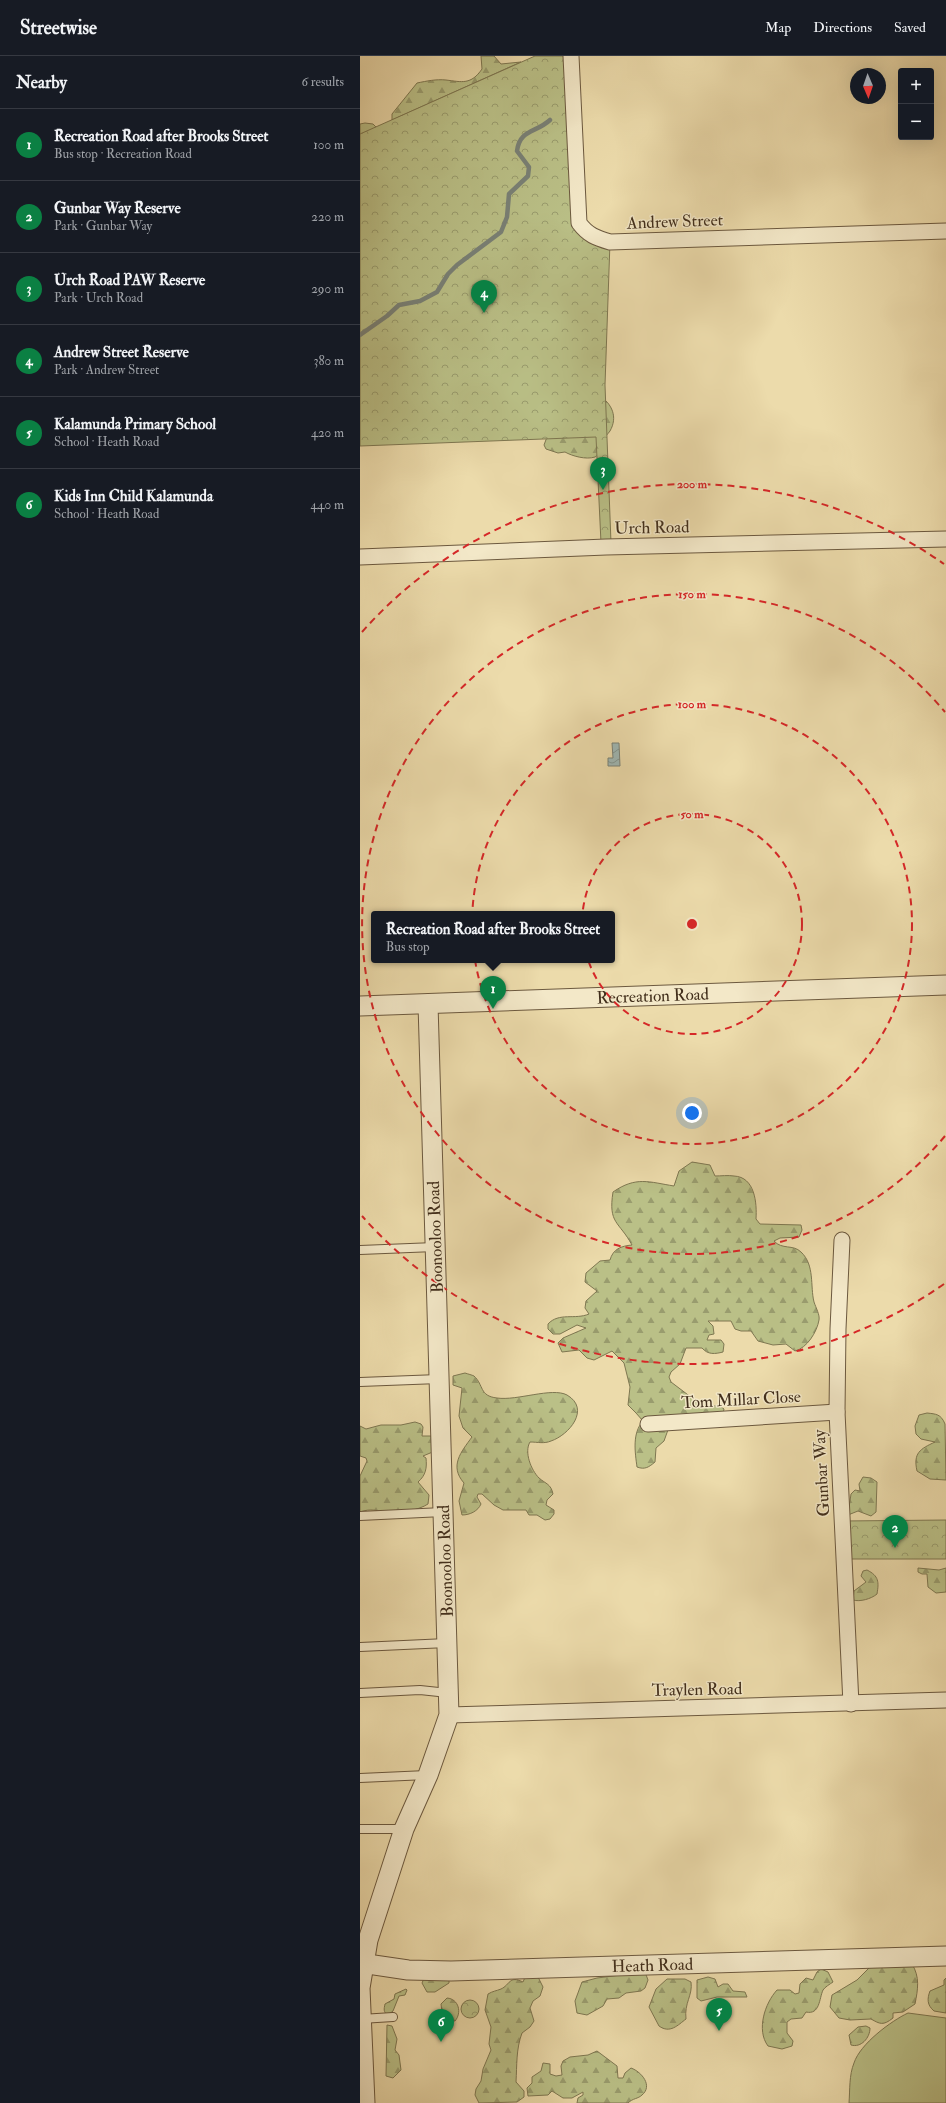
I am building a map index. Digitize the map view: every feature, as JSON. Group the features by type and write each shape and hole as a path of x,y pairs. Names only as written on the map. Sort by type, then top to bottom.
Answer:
{"street":[{"name":"Andrew Street","path":"571,56 579,223 586,232 595,238 610,242 946,231"},
{"name":"Urch Road","path":"360,557 606,548 946,539"},
{"name":"Recreation Road","path":"360,1006 946,985"},
{"name":"Boonooloo Road","path":"365,2103 362,2079 360,2019 362,1963 369,1935 404,1829 428,1775 449,1714 428,1004"},
{"name":"Gunbar Way","path":"842,1240 838,1329 837,1412 851,1704"},
{"name":"Tom Millar Close","path":"648,1424 837,1412"},
{"name":"Traylen Road","path":"449,1714 851,1704 946,1700"},
{"name":"Heath Road","path":"362,1963 408,1970 451,1971 946,1956"}],"lane":[{"path":"360,1250 436,1247"},
{"path":"360,1382 440,1379"},
{"path":"360,1516 443,1512"},
{"path":"360,1647 447,1643"},
{"path":"360,1693 420,1690 448,1693"},
{"path":"360,1778 428,1775"},
{"path":"360,1829 404,1829"},
{"path":"360,2019 393,2017"}],"green space":[{"path":"481,56 494,56 501,64 521,62 392,120 392,114 417,83 432,80 462,82 470,80 474,78 482,69"},
{"path":"535,56 571,56 579,223 610,242 605,385 611,543 601,543 596,437 360,446 360,134"},
{"path":"360,124 373,124 376,127 360,160"},
{"path":"600,396 611,407 614,421 610,431 604,438 597,456 583,458 565,452 558,453 546,449 544,445 547,437"},
{"path":"692,1162 710,1165 715,1176 741,1177 746,1181 753,1192 756,1206 756,1219 760,1224 801,1225 802,1230 799,1237 780,1238 774,1241 780,1245 795,1248 805,1257 810,1269 814,1302 819,1320 811,1339 804,1347 795,1351 786,1344 773,1345 758,1341 751,1331 741,1331 735,1329 731,1321 708,1321 713,1326 714,1334 709,1335 707,1340 721,1340 724,1344 723,1352 712,1353 707,1352 702,1348 686,1348 680,1364 671,1372 669,1377 671,1382 700,1404 704,1406 720,1406 724,1409 723,1414 669,1427 664,1441 656,1448 655,1462 647,1468 640,1468 637,1467 635,1443 637,1431 643,1421 628,1405 630,1387 624,1363 612,1351 594,1360 587,1358 579,1350 562,1352 558,1343 563,1338 586,1328 577,1325 560,1334 553,1334 548,1329 548,1324 557,1318 584,1316 589,1314 585,1308 586,1301 597,1291 585,1282 586,1273 600,1261 610,1260 613,1253 618,1249 624,1246 632,1245 613,1217 613,1192 621,1187 636,1182 650,1182 674,1186 679,1171"},
{"path":"465,1373 474,1376 484,1393 491,1397 514,1398 544,1393 561,1393 567,1395 574,1401 577,1407 577,1414 575,1421 570,1428 558,1438 551,1441 543,1443 530,1442 528,1446 529,1461 533,1470 539,1478 550,1486 553,1494 547,1500 546,1505 554,1510 554,1514 550,1519 545,1520 537,1515 529,1515 526,1510 503,1510 494,1505 482,1494 478,1494 477,1497 481,1504 478,1509 471,1513 462,1515 459,1501 464,1483 457,1471 457,1465 458,1459 472,1437 463,1428 459,1416 462,1388 453,1385 453,1376"},
{"path":"927,1413 938,1415 942,1418 945,1424 946,1480 930,1479 917,1471 916,1460 919,1452 935,1442 921,1439 916,1434 915,1426 919,1415"},
{"path":"415,1422 421,1424 423,1427 422,1436 431,1436 435,1451 423,1456 426,1458 426,1468 423,1477 418,1482 429,1495 428,1504 414,1510 403,1512 371,1510 360,1512 360,1476 367,1461 366,1458 360,1456 360,1426 366,1429 381,1425 401,1425"},
{"path":"863,1477 871,1478 877,1482 876,1512 871,1516 858,1511 848,1515 851,1494 855,1490 860,1491 859,1484"},
{"path":"946,1520 946,1559 844,1559 842,1521"},
{"path":"918,1568 939,1570 946,1568 946,1592 936,1593 928,1587 927,1574 918,1572"},
{"path":"867,1570 876,1577 878,1586 877,1594 865,1600 853,1600 854,1591 866,1582 861,1576 863,1571"},
{"path":"874,1963 912,1964 915,1969 918,1983 915,2004 903,2012 893,2013 893,2018 884,2023 879,2023 871,2019 850,2020 839,2018 830,2007 832,1995 857,1980"},
{"path":"821,1969 828,1972 833,1982 823,1990 818,2006 814,2011 806,2012 802,2018 791,2019 787,2022 787,2033 793,2041 792,2046 782,2049 768,2046 764,2040 762,2025 766,2009 773,1995 777,1990 790,1990 795,1994 799,1993 800,1984 806,1978 813,1980 817,1972"},
{"path":"645,1972 648,1980 645,1988 641,1991 626,1993 619,1998 607,1999 603,2006 587,2015 577,2013 575,2001 582,1982 597,1978"},
{"path":"526,1975 538,1977 543,1987 540,1996 533,2001 530,2008 534,2021 530,2027 522,2033 519,2045 516,2082 524,2091 524,2097 517,2102 479,2103 475,2095 476,2089 481,2081 483,2069 491,2050 489,2044 491,2027 485,2010 488,1994 501,1989 512,1980 523,1982"},
{"path":"425,1976 449,1979 449,1983 435,1992 427,1992 422,1983"},
{"path":"708,1977 715,1979 718,1987 723,1984 728,1984 733,1991 745,1992 747,1997 717,1997 701,2001 697,1998 697,1980"},
{"path":"946,1978 946,2013 934,2011 928,2002 930,1991 944,1985 944,1980"},
{"path":"667,1979 685,1979 691,1982 691,1991 686,2008 686,2019 674,2028 670,2029 659,2026 649,2007 656,1989"},
{"path":"406,1989 405,1995 399,1996 393,2011 388,2015 386,2014 384,2010 385,2004 394,1999 395,1994"},
{"path":"447,1998 451,1999 457,2004 459,2010 455,2021 447,2020 442,2012 441,2004"},
{"path":"470,2000 476,2003 479,2009 476,2015 470,2018 464,2015 461,2009 464,2003"},
{"path":"908,2013 946,2018 946,2103 849,2103 851,2072 857,2056 869,2041 885,2027"},
{"path":"387,2025 392,2026 397,2039 395,2050 399,2055 401,2070 393,2078 386,2076"},
{"path":"866,2026 870,2028 867,2039 861,2044 855,2046 851,2045 849,2035 858,2027"},
{"path":"597,2051 617,2066 618,2078 623,2078 625,2073 631,2068 639,2073 645,2080 646,2084 645,2091 642,2095 628,2103 577,2103 578,2098 583,2095 583,2092 572,2098 563,2098 552,2091 548,2095 528,2096 527,2088 532,2083 532,2077 541,2071 543,2063 550,2064 550,2074 556,2076 562,2075 561,2066 563,2061 570,2057 588,2055"}],"water":[{"path":"612,743 619,743 620,766 608,766 608,758 613,758"}],"waterway":[{"path":"360,335 387,316 399,305 420,301 437,292 448,274 457,265 501,232 507,217 509,194 528,176 529,167 517,151 521,139 529,132 550,120"}],"place":[{"name":"Andrew Street Reserve","path":"484,313"},
{"name":"Urch Road PAW Reserve","path":"603,490"},
{"name":"Recreation Road after Brooks Street","path":"493,1009"},
{"name":"Gunbar Way Reserve","path":"895,1548"},
{"name":"Kalamunda Primary School","path":"719,2031"},
{"name":"Kids Inn Child Kalamunda","path":"441,2042"}]}
